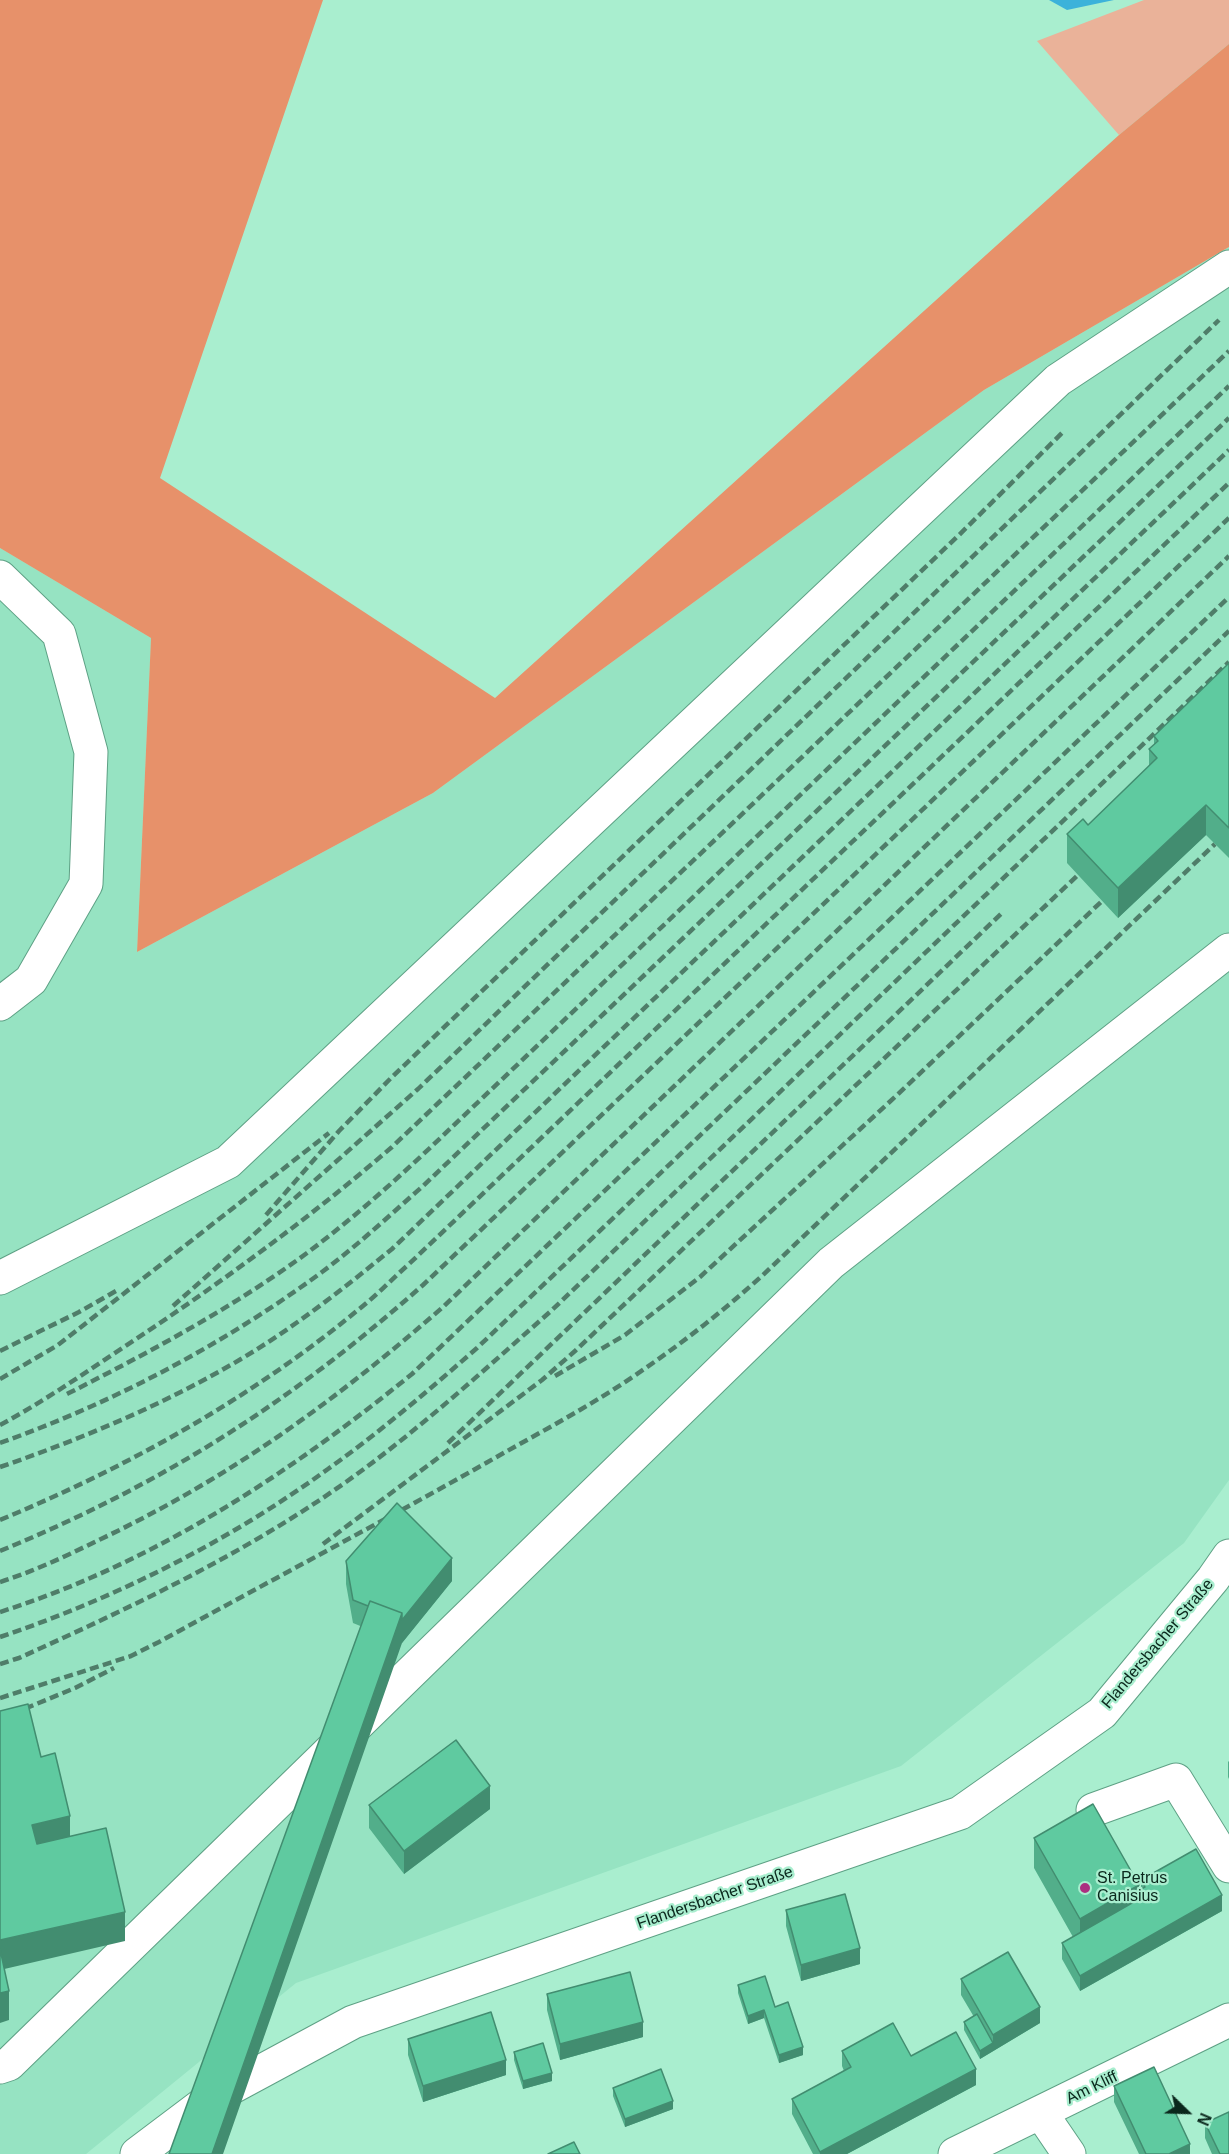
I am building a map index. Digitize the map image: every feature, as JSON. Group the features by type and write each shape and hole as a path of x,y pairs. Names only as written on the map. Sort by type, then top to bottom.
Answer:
{"street":[{"path":"0,1278 228,1162 1058,380 1229,267"},
{"path":"0,578 59,634 91,752 86,884 31,980 0,1004"},
{"path":"0,2067 9,2064 831,1263 1229,950"},
{"name":"Flandersbacher Straße","path":"137,2154 210,2099 353,2022 960,1813 1101,1713 1213,1579 1229,1556"},
{"path":"1094,1810 1176,1780 1229,1866"},
{"name":"Am Kliff","path":"955,2154 1229,2020"},
{"path":"1041,2113 1069,2154"}],"shaded area":[{"path":"0,0 323,0 160,478 495,698 1119,135 1229,44 1229,247 984,390 433,793 137,952 151,638 0,548"},
{"path":"1144,0 1229,0 1229,44 1119,135 1037,41"},
{"path":"1229,247 1229,1480 1184,1543 901,1766 296,1983 86,2154 0,2154 0,548 151,638 137,952 433,793 984,390"}],"water":[{"path":"1049,0 1114,0 1067,10"}],"building":[{"path":"1229,663 1229,828 1206,805 1118,888 1067,834 1083,819 1088,825 1157,758 1149,749 1158,741 1154,736"},
{"path":"397,1503 452,1558 402,1620 402,1613 370,1601 368,1606 353,1600 346,1561"},
{"path":"370,1601 402,1613 212,2154 169,2154"},
{"path":"28,1704 41,1757 55,1753 70,1816 32,1825 37,1844 106,1828 125,1912 0,1940 0,1711"},
{"path":"456,1740 490,1786 404,1851 369,1805"},
{"path":"1093,1804 1139,1885 1080,1919 1034,1838"},
{"path":"1196,1849 1222,1895 1080,1976 1062,1943 1139,1899 1139,1890 1145,1887 1141,1880"},
{"path":"845,1894 860,1948 801,1965 786,1910"},
{"path":"0,1949 9,1991 0,1993"},
{"path":"1008,1952 1040,2007 993,2035 961,1979"},
{"path":"630,1972 643,2022 560,2044 547,1994"},
{"path":"765,1976 775,2007 788,2002 803,2047 779,2055 764,2010 748,2016 738,1985"},
{"path":"491,2012 506,2060 423,2086 408,2039"},
{"path":"977,2014 993,2043 980,2051 964,2022"},
{"path":"893,2023 911,2056 956,2032 976,2069 820,2152 792,2099 851,2067 842,2051"},
{"path":"543,2043 552,2073 523,2081 514,2052"},
{"path":"1154,2067 1190,2144 1169,2154 1146,2154 1114,2086"},
{"path":"661,2069 673,2101 625,2119 613,2088"},
{"path":"1229,2112 1229,2154 1220,2154 1205,2123"},
{"path":"574,2142 580,2154 548,2154"}],"railway":[{"path":"173,1306 418,1089 1219,320"},
{"path":"0,1425 78,1377 228,1276 295,1226 392,1147 1229,351"},
{"path":"67,1394 160,1345 250,1292 307,1253 382,1192 1229,386"},
{"path":"0,1443 127,1390 207,1347 285,1298 322,1272 374,1230 423,1186 1229,418"},
{"path":"266,1215 339,1131 392,1077 959,535 1062,433"},
{"path":"0,1467 124,1419 183,1391 241,1359 300,1320 392,1249 1229,450"},
{"path":"0,1520 95,1477 187,1428 275,1372 365,1305 1229,483"},
{"path":"0,1551 116,1498 223,1437 274,1403 374,1327 423,1285 1229,518"},
{"path":"0,1582 76,1551 194,1490 280,1435 403,1341 443,1307 1229,556"},
{"path":"0,1612 57,1592 112,1568 165,1542 217,1512 317,1447 412,1374 1229,597"},
{"path":"0,1637 43,1622 129,1586 211,1544 290,1495 347,1455 404,1410 477,1348 1229,631"},
{"path":"0,1664 19,1658 103,1619 228,1556 346,1482 425,1421 551,1311 1229,662"},
{"path":"0,1698 131,1656 159,1642 542,1432 616,1388 651,1364 700,1328 763,1275 1215,844"},
{"path":"323,1544 542,1380 575,1351 1078,875"},
{"path":"555,1376 625,1335 700,1277 1102,901"},
{"path":"448,1443 1003,912"},
{"path":"0,1379 58,1345 329,1133"},
{"path":"0,1351 116,1291"},
{"path":"0,1719 75,1688 114,1668"}],"place":[{"name":"St. Petrus Canisius","path":"1085,1888"}]}
